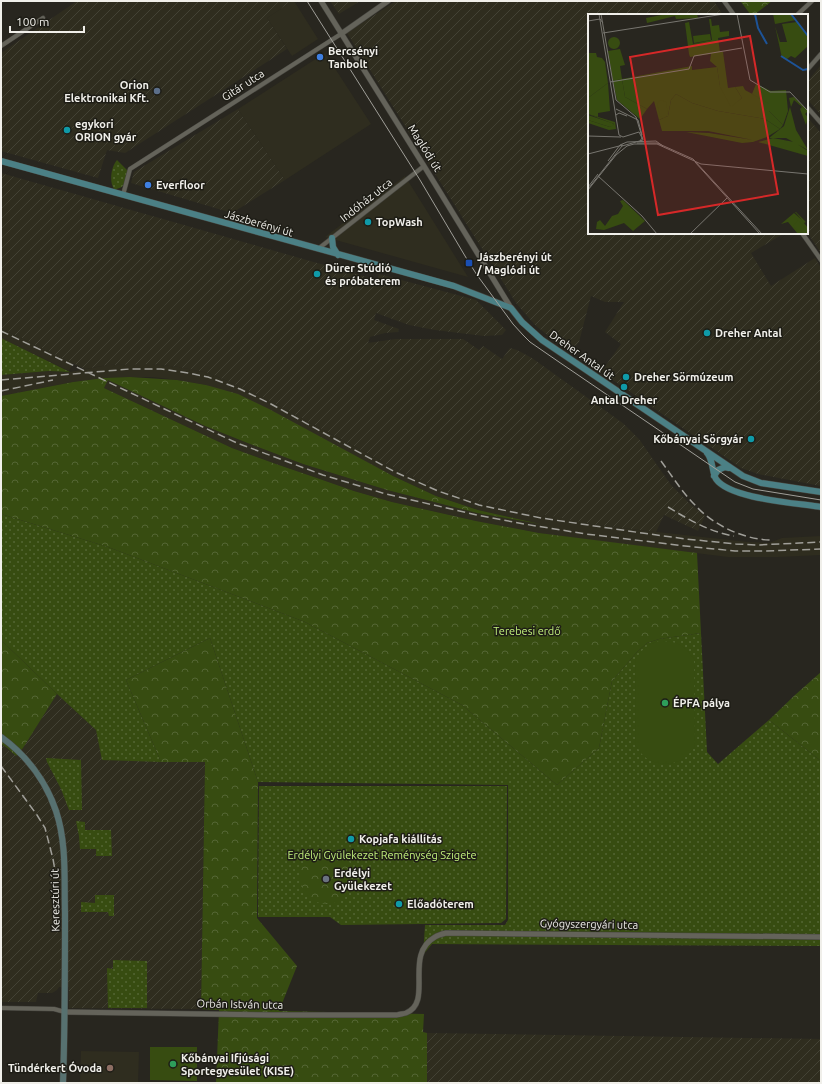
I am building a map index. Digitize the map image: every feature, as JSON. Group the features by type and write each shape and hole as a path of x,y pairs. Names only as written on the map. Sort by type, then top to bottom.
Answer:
{"main road":[{"name":"Jászberényi út","path":"1,161 454,286 511,308"},
{"path":"332,238 333,247 338,255"},
{"name":"Dreher Antal út","path":"511,308 522,322 542,340 743,476 761,483 821,492"},
{"path":"707,452 711,460 716,480 725,487 750,496 819,507"},
{"path":"714,476 721,468 725,467 733,469"},
{"name":"Keresztúri út","path":"1,737 30,764 40,777 56,810 63,839 65,1012 63,1083"}],"street":[{"name":"Maglódi út","path":"320,1 511,308"},
{"name":"Gitár utca","path":"123,195 130,169 341,34 388,1"},
{"path":"724,1 733,14"},
{"path":"798,14 812,1"},
{"path":"1,46 43,18"},
{"path":"808,69 821,54"},
{"path":"808,108 821,123"},
{"name":"Indóház utca","path":"318,249 424,166"},
{"path":"803,234 821,260"},
{"name":"Gyógyszergyári utca","path":"414,1007 418,1001 419,994 419,957 422,949 436,936 446,933 821,937"},
{"name":"Orbán István utca","path":"65,1012 397,1015 407,1013 414,1007"},
{"path":"1,1008 54,1009 65,1012"}],"shaded area":[{"path":"77,1 292,1 267,18 287,49 125,153 107,150 98,178 1,151 1,53"},
{"path":"294,1 318,39 292,56 267,18"},
{"path":"330,1 360,1 339,14"},
{"path":"396,1 714,1 722,14 588,14 588,234 783,234 751,253 771,286 815,258 821,268 821,486 758,474 741,468 601,372 621,344 605,332 624,302 605,302 591,296 579,342 571,352 535,325 516,303 347,33"},
{"path":"325,53 371,124 285,180 238,109"},
{"path":"821,65 821,115 808,100 808,81"},
{"path":"238,109 285,180 232,213 131,183 134,172"},
{"path":"808,118 821,133 821,253 808,234"},
{"path":"1,173 377,280 379,274 476,300 506,330 502,335 484,336 435,330 409,325 376,313 374,320 399,329 398,332 385,333 370,337 368,343 396,339 463,339 479,350 483,346 502,359 510,348 532,358 624,424 639,439 671,485 705,516 698,531 664,515 656,532 591,524 480,502 439,489 396,469 272,402 209,373 179,367 152,364 107,365 85,369 1,328"},
{"path":"405,176 468,277 325,237"},
{"path":"1,328 73,363 69,371 1,338"},
{"path":"152,364 179,367 209,373 272,402 396,469 439,489 591,524 639,530 769,543 782,538 821,536 821,555 728,557 590,540 539,533 476,521 392,502 354,491 232,448 104,388 108,380 205,426 303,464 387,490 477,513 527,521 478,510 436,496 206,385 152,377 104,378 73,382 1,396 1,375 49,371 70,372 107,365"},
{"path":"57,694 96,730 103,760 205,762 201,1009 69,1008 69,987 59,987 52,993 38,993 36,1002 1,1002 1,744 16,756 23,748"},
{"path":"427,1033 821,1039 821,1083 427,1083"},
{"name":"Tündérkert Óvoda","path":"81,1051 139,1052 138,1083 80,1083"}],"green space":[{"path":"772,1 755,14 750,14 741,2"},
{"path":"117,160 128,171 123,186 118,189 114,189 112,186 111,174 113,166"},
{"path":"1,338 70,372 49,371 1,375"},
{"name":"Terebesi erdő","path":"130,377 177,380 206,385 238,394 269,409 393,476 436,496 478,510 540,524 477,513 387,490 303,464 205,426 108,380 104,388 232,448 354,491 392,502 476,521 539,533 697,553 701,633 659,639 647,643 637,652 612,681 599,748 557,785 462,705 305,622 108,547 1,514 1,396 73,382 104,378"},
{"path":"1,514 108,547 305,622 462,705 557,785 599,748 612,681 637,652 647,643 659,639 701,633 707,752 718,764 769,720 821,761 821,946 432,944 423,955 425,925 505,925 508,920 508,785 258,782 210,638 126,680 161,762 102,760 96,730 1,640"},
{"path":"210,638 258,782 257,918 297,966 279,1011 424,1014 423,1032 427,1033 427,1083 216,1083 219,1010 201,1009 205,762 161,762 126,680"},
{"path":"1,640 57,694 23,748 16,756 1,744"},
{"name":"ÉPFA pálya","path":"659,641 679,644 694,659 695,746 688,755 682,759 677,762 666,764 649,760 636,746 635,660 645,648"},
{"path":"821,672 821,761 769,720"},
{"path":"46,758 81,760 82,810 69,810"},
{"name":"Erdélyi Gyülekezet Reménység Szigete","path":"259,786 507,786 506,919 501,923 341,925 330,917 258,917"},
{"path":"76,821 85,822 85,830 111,830 112,856 96,856 96,849 80,849"},
{"path":"322,850 332,850 342,854 350,862 354,872 354,882 350,892 342,900 332,904 322,904 312,900 304,892 300,882 300,872 304,862 312,854"},
{"path":"95,895 114,895 114,916 109,916 108,912 81,912 81,902 95,903"},
{"path":"113,960 147,961 147,1008 108,1008 107,968 113,969"},
{"name":"Kőbányai Ifjúsági Sportegyesület (KISE)","path":"150,1047 197,1047 197,1081 150,1080"}],"tram line":[{"path":"307,1 420,180 477,275 513,324 530,342 735,482 753,489 821,500"}],"railway":[{"path":"1,331 237,443 323,475 386,494 477,515 586,534 735,551 821,549"},
{"path":"1,380 130,369 161,369 188,373 208,377 240,389 271,404 395,472 438,491 479,505 541,518 686,539 757,545 821,542"},
{"path":"1,391 53,380"},
{"path":"661,461 686,495 711,519 740,534 772,540"},
{"path":"668,507 692,521 717,532 734,536"},
{"path":"1,766 45,828 57,881"}],"place":[{"name":"Bercsényi Tanbolt","path":"320,57"},
{"name":"Orion Elektronikai Kft.","path":"157,91"},
{"name":"egykori ORION gyár","path":"67,130"},
{"name":"Everfloor","path":"148,185"},
{"name":"TopWash","path":"368,222"},
{"name":"Jászberényi út / Maglódi út","path":"469,263"},
{"name":"Dürer Stúdió és próbaterem","path":"317,274"},
{"name":"Dreher Antal","path":"707,333"},
{"name":"Dreher Sörmúzeum","path":"626,377"},
{"name":"Antal Dreher","path":"624,387"},
{"name":"Kőbányai Sörgyár","path":"751,439"},
{"name":"ÉPFA pálya","path":"665,703"},
{"name":"Kopjafa kiállítás","path":"351,839"},
{"name":"Erdélyi Gyülekezet","path":"326,879"},
{"name":"Előadóterem","path":"399,904"},
{"name":"Kőbányai Ifjúsági Sportegyesület (KISE)","path":"173,1064"},
{"name":"Tündérkert Óvoda","path":"110,1068"}]}
